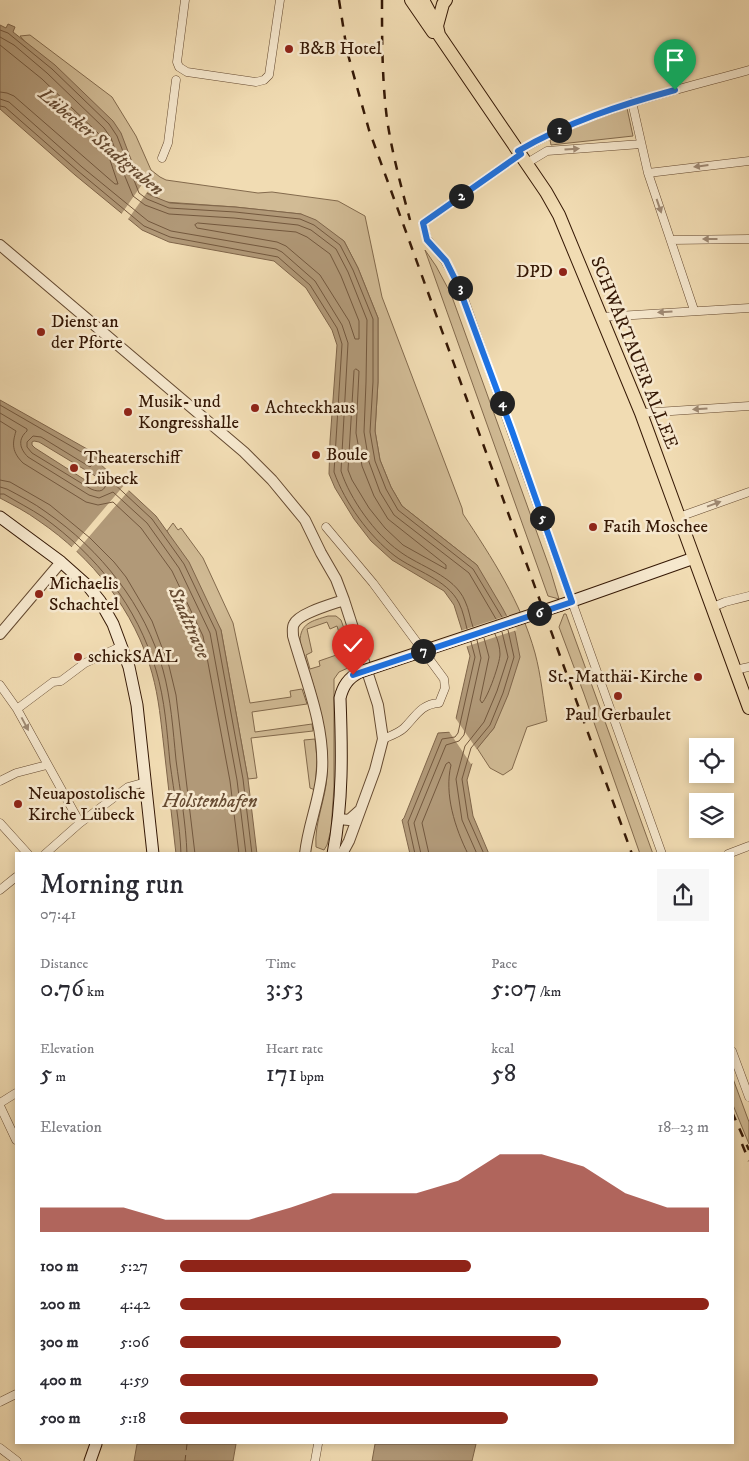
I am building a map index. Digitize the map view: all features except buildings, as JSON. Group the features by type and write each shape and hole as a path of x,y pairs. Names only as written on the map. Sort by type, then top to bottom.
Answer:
{"main road":[{"name":"SCHWARTAUER ALLEE","path":"411,0 433,33 438,30"},
{"name":"SCHWARTAUER ALLEE","path":"423,0 438,30 546,192 559,215 640,414 749,708"},
{"path":"438,30 443,4 446,0"},
{"path":"0,517 61,562 88,586 100,601 113,624 129,667 137,705 153,852"},
{"path":"335,852 339,819 342,754 340,698 348,679 360,672 566,604 694,558"},
{"path":"90,1461 96,1444"}],"street":[{"path":"185,0 177,62 179,67 187,72 256,82 264,80 269,75 271,69 280,0"},
{"path":"661,852 566,604 509,422 458,285 446,261 427,240 423,223 522,156 540,139 582,119 632,102 749,70"},
{"path":"162,158 168,143 176,80"},
{"path":"632,102 648,172 694,310"},
{"path":"540,139 546,151"},
{"path":"522,156 546,151 641,144"},
{"path":"648,172 749,161"},
{"path":"671,240 749,239"},
{"path":"0,245 244,452 272,480 305,520 336,579 344,600 378,704 383,739 375,770 349,842 336,852"},
{"path":"601,317 749,308"},
{"path":"640,414 749,406"},
{"path":"679,517 749,492"},
{"path":"326,527 373,582 444,679 445,688 439,703 429,704 418,711 403,730 383,739"},
{"path":"0,634 61,562"},
{"path":"713,607 749,596"},
{"path":"308,851 307,836 322,772 322,749 318,723 293,636 293,626 294,622 302,616 344,600"},
{"path":"17,709 53,682 61,681 85,663 122,646"},
{"path":"736,670 749,668"},
{"path":"0,685 17,709 80,823"},
{"path":"0,781 16,773 47,765"},
{"path":"47,852 80,823 128,787 146,782"},
{"path":"339,819 349,820 361,808"},
{"path":"0,823 26,852"},
{"path":"733,852 749,846"},
{"path":"0,890 15,878"},
{"path":"734,1056 749,1097"},
{"path":"15,1094 0,1104 15,1138"},
{"path":"0,1402 15,1394"},
{"path":"315,1461 318,1444"},
{"path":"0,1448 17,1461"}],"shaded area":[{"path":"30,35 112,97 136,136 151,170 160,177 166,180 258,193 272,192 338,201 365,216 382,297 463,514 514,598 529,634 537,661 547,721 527,727 512,769 503,775 490,768 477,748 494,728 477,565 402,506 391,487 380,460 375,431 378,382 378,318 358,268 344,241 301,214 165,202 144,191 134,170 20,36"},
{"path":"627,108 633,136 551,145 550,140 578,125"},
{"path":"425,250 451,294 550,569 559,599 548,596"},
{"path":"173,523 178,530 181,528 203,558 233,623 250,703 291,697 290,691 302,689 307,704 252,712 255,732 312,724 313,731 251,738 257,778 248,779 221,630 167,531"},
{"path":"564,614 566,614 652,852 639,852 559,627"},
{"path":"328,616 336,616 341,620 359,663 339,672 334,679 334,787 331,830 324,850 316,847 316,838 327,775 326,741 320,707 300,642 302,631 308,624","holes":["327,622 330,629 337,626 345,652 319,661 320,666 310,669 306,655 312,652 307,629"]},
{"path":"315,739 317,759 315,790 310,788 304,740"},
{"path":"734,1081 749,1122 749,1144 734,1107"}],"water":[{"name":"Lübecker Stadtgraben","path":"8,24 15,27 13,32 55,65 113,121 121,133 143,191 170,203 301,214 316,220 344,241 358,268 378,318 378,382 375,431 380,460 391,487 402,506 477,565 515,632 520,657 508,695 494,728 476,750 467,780 473,816 488,852 410,852 402,820 438,733 453,732 470,656 454,605 444,591 392,560 371,541 354,519 335,488 329,474 337,345 332,330 306,288 274,261 169,242 142,230 75,175 0,109 0,25 6,28"},
{"name":"Holstenhafen","path":"0,400 96,454 98,462 156,516 189,562 221,630 248,779 257,852 176,852 161,720 156,692 152,673 135,628 109,587 77,551 58,535 0,498","holes":["32,442 39,442 97,477 101,485 93,485 35,448"]},
{"path":"137,1444 236,1444 233,1461 134,1461"},
{"path":"375,1444 476,1444 472,1461 372,1461"}],"pier":[{"path":"143,183 148,191 126,222 120,216"},
{"path":"125,484 130,489 75,553 70,549"},
{"path":"509,615 517,630 465,647 460,631"},
{"path":"454,716 478,751 475,762 471,764 448,730 451,730"}],"ferry route":[{"path":"185,1461 187,1444"}],"railway":[{"path":"339,0 347,51 369,130 631,852"},
{"path":"382,0 385,104 394,157 410,220"},
{"path":"734,1116 749,1150"},
{"path":"742,1144 749,1161"}],"place":[{"name":"B&B Hotel","path":"289,49"},
{"name":"DPD","path":"563,272"},
{"name":"Dienst an der Pforte","path":"41,332"},
{"name":"Achteckhaus","path":"255,408"},
{"name":"Musik- und Kongresshalle","path":"128,412"},
{"name":"Boule","path":"316,455"},
{"name":"Theaterschiff Lübeck","path":"74,468"},
{"name":"Fatih Moschee","path":"593,527"},
{"name":"Michaelis Schachtel","path":"39,594"},
{"name":"schickSAAL","path":"78,657"},
{"name":"St.-Matthäi-Kirche","path":"698,677"},
{"name":"Paul Gerbaulet","path":"618,696"},
{"name":"Neuapostolische Kirche Lübeck","path":"18,804"}],"route":[{"path":"353,675 572,602 458,285 446,261 427,240 423,223 521,154 518,151 540,139 597,113 675,90"}],"water label":[{"name":"Stadttrave","path":"189,623"}]}
